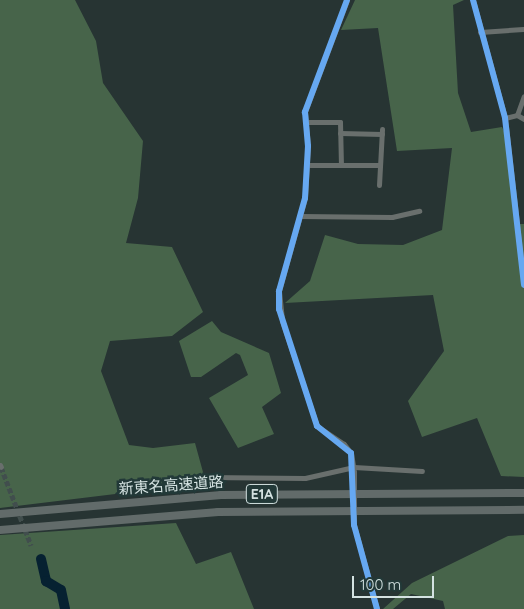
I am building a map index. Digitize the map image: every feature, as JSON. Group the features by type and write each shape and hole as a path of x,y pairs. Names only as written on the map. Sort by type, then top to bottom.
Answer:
{"highway":[{"name":"新東名高速道路","path":"0,514 221,495 524,493"},
{"name":"新東名高速道路","path":"0,530 218,512 524,510"}],"street":[{"path":"347,0 306,106 308,165 300,216 279,290 279,309 317,426 344,444 354,469 354,525 377,609"},
{"path":"473,0 480,32 505,118 524,285"},
{"path":"480,32 523,29"},
{"path":"517,115 524,96"},
{"path":"505,118 517,115 524,119"},
{"path":"307,122 340,122 341,165"},
{"path":"340,133 382,132 379,186"},
{"path":"308,165 380,164"},
{"path":"300,216 392,217 419,211"},
{"path":"208,477 305,478 354,469 422,471"}],"green space":[{"path":"0,0 75,0 96,41 103,83 143,141 138,198 126,243 172,247 203,312 172,336 110,341 101,371 129,445 153,448 195,443 206,483 0,508"},
{"path":"355,0 464,0 453,5 458,93 471,132 502,127 505,133 516,224 524,224 524,477 501,476 477,418 422,437 408,401 444,351 433,295 285,303 310,281 325,235 358,244 403,245 442,230 452,148 397,151 378,28 341,30"},
{"path":"212,321 221,332 269,353 281,393 262,407 274,434 238,448 209,398 248,375 240,355 236,353 201,377 191,377 179,341"},
{"path":"176,523 196,564 231,552 254,609 0,609 0,535"},
{"path":"524,535 524,609 445,609 443,601 411,594 393,609 383,609 412,583 508,536"}],"waterway":[{"path":"41,559 46,581 61,590 65,609"}],"tunnel":[{"path":"1,467 31,545"}],"cycle path":[{"path":"347,0 305,112 308,146 305,198 279,291 279,309 317,426 351,453 354,525 377,609"},
{"path":"473,0 505,118 524,285"}]}
